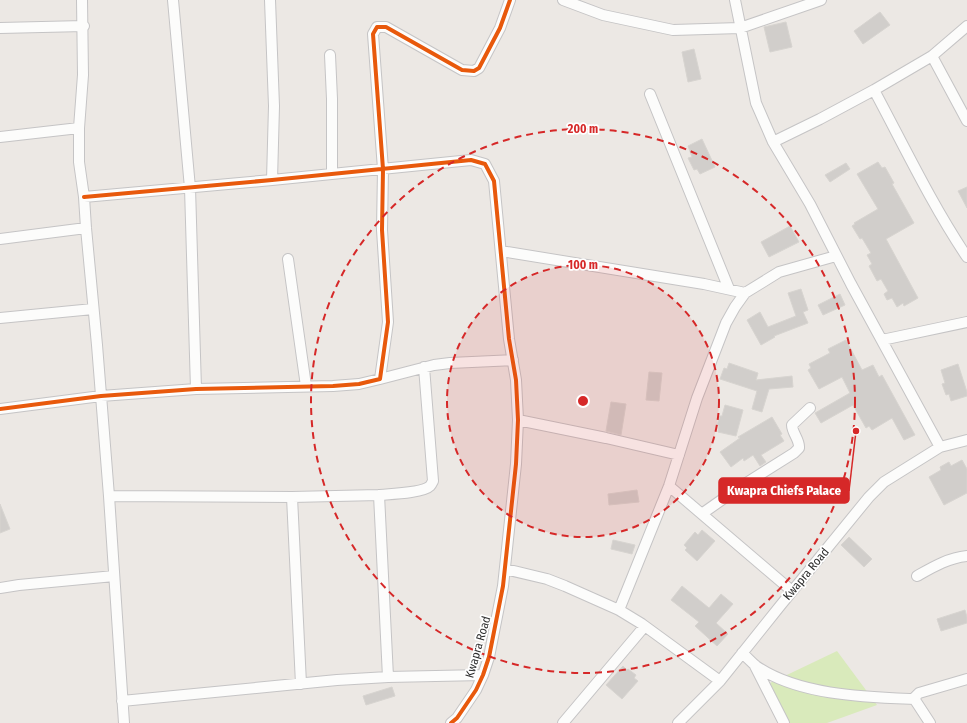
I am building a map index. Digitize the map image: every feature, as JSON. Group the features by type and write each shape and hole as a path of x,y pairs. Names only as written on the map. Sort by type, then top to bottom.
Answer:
{"street":[{"path":"82,0 84,26 83,75 79,128 79,162 84,197 101,396 124,723"},
{"path":"173,0 190,188 196,389"},
{"path":"270,0 274,106 272,180"},
{"path":"380,379 388,322 382,230 383,169 373,34 374,29 376,27 386,27 462,70 474,71 479,68 500,28 510,0"},
{"path":"563,0 603,16 673,30 740,28 822,0"},
{"path":"735,0 756,103 773,142 810,204 836,256 940,447"},
{"path":"0,28 84,26"},
{"path":"773,142 874,90 932,56 967,26"},
{"path":"330,55 332,99 332,174"},
{"path":"932,56 967,121"},
{"path":"874,90 919,174 967,257"},
{"path":"650,94 729,289"},
{"path":"0,137 79,128"},
{"name":"Kwapra Road","path":"84,197 471,160 485,164 494,181 509,339 516,380 518,420 516,464 505,569 489,657 483,675 470,700 451,723"},
{"path":"0,239 86,228"},
{"path":"501,251 704,284 745,293"},
{"path":"619,610 669,486 698,398 726,323 745,293 779,272 836,256"},
{"path":"288,259 306,386"},
{"path":"0,318 93,309"},
{"path":"882,340 967,322"},
{"path":"0,409 101,396 196,389 333,386 359,384 424,367 450,363 513,360"},
{"path":"109,496 292,498 379,495 425,489 430,486 433,481 424,367"},
{"path":"703,513 740,487 794,453 800,445 792,425 810,408"},
{"path":"518,420 679,455"},
{"name":"Kwapra Road","path":"678,723 720,681 869,497 884,482 940,447 967,440"},
{"path":"669,486 703,513 792,591"},
{"path":"379,495 388,677"},
{"path":"292,498 301,684"},
{"path":"917,576 940,563 967,556"},
{"path":"505,569 547,579 571,588 619,610 720,681"},
{"path":"0,588 114,576"},
{"path":"563,723 644,627"},
{"path":"742,653 755,665 770,674 803,687 859,697 915,700 930,723"},
{"path":"755,665 784,723"},
{"path":"122,701 388,677 483,675"},
{"path":"913,700 919,693 967,679"}],"green space":[{"path":"837,651 877,705 827,723 788,723 770,683"}],"building":[{"path":"880,12 890,25 863,44 854,31"},
{"path":"786,22 792,47 770,52 764,27"},
{"path":"694,49 701,79 688,82 682,52"},
{"path":"702,139 715,167 700,174 697,169 694,170 688,158 692,157 688,146"},
{"path":"878,162 882,168 885,167 894,183 892,184 914,223 886,239 918,298 904,306 903,303 897,307 892,298 887,300 884,294 888,291 881,279 877,281 869,266 872,264 867,255 871,253 862,238 860,239 852,226 855,224 854,223 878,209 857,174"},
{"path":"846,163 850,169 830,182 825,175"},
{"path":"967,187 967,208 958,191"},
{"path":"790,226 799,242 769,257 761,242"},
{"path":"801,289 808,310 803,312 808,323 774,336 775,337 761,345 747,320 760,312 768,327 796,316 788,293"},
{"path":"840,294 845,305 823,315 818,305"},
{"path":"846,340 862,370 873,365 879,377 882,375 915,435 904,440 892,418 872,430 869,426 866,428 853,405 821,423 815,413 850,393 842,377 819,389 808,370 811,368 809,364 830,353 828,349"},
{"path":"729,363 758,373 756,380 792,376 793,387 769,389 762,412 752,409 757,391 720,379 724,368 727,369"},
{"path":"958,364 967,396 951,401 949,394 946,395 942,384 945,383 941,370"},
{"path":"649,372 662,373 659,401 646,400"},
{"path":"611,402 626,404 621,435 606,431"},
{"path":"725,405 743,410 736,436 718,432 719,426 717,425 720,416 722,416"},
{"path":"772,417 782,434 780,435 784,441 761,455 766,462 760,466 753,455 744,461 743,458 731,467 720,452 740,438 738,437"},
{"path":"962,460 967,469 967,493 944,505 929,477 941,470 940,467 949,462 951,466"},
{"path":"637,490 639,502 609,505 608,494"},
{"path":"0,504 10,529 0,533"},
{"path":"702,530 715,541 697,561 685,550 687,548 684,545 695,532 698,535"},
{"path":"849,537 872,559 864,567 841,545"},
{"path":"613,540 635,545 632,554 611,549"},
{"path":"682,586 709,608 721,594 733,604 716,623 728,634 717,646 695,626 699,622 671,600"},
{"path":"965,610 967,623 941,631 937,619"},
{"path":"623,666 636,675 634,678 638,681 622,699 606,685"},
{"path":"392,687 395,696 366,705 363,696"}],"cycle path":[{"path":"0,409 101,396 196,389 333,386 359,384 380,379 388,322 382,230 383,169 373,34 377,27 386,27 462,70 474,71 479,68 500,28 510,0"},
{"path":"84,197 471,160 485,164 494,181 509,339 516,380 518,420 516,464 503,586 489,657 476,690 457,718 451,723"}],"place":[{"name":"Kwapra Chiefs Palace","path":"856,431"}]}
